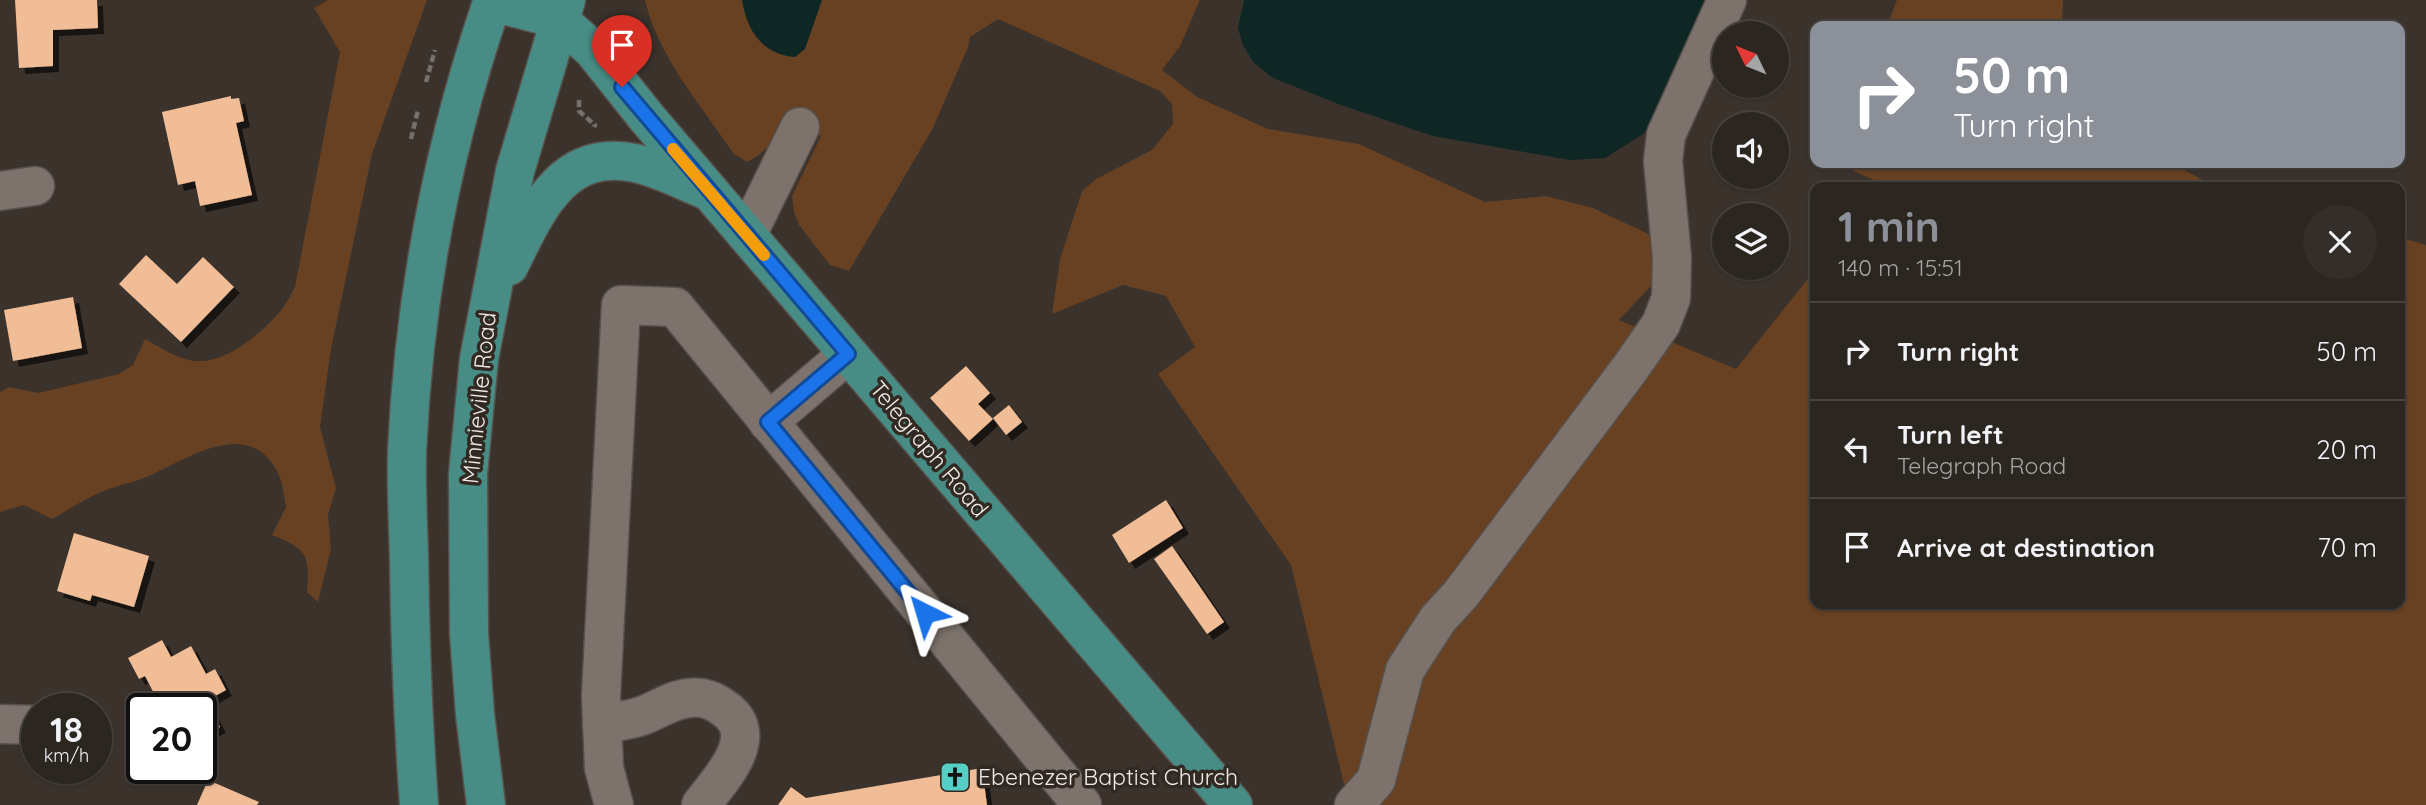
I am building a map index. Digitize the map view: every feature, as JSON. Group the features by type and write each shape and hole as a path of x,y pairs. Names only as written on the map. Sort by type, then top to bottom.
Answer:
{"main road":[{"name":"Telegraph Road","path":"492,1 557,6 747,235 1233,805"},
{"path":"419,805 411,697 407,452 417,328 431,236 450,146 492,1"},
{"name":"Minnieville Road","path":"486,805 469,634 468,474 479,359 489,303 515,171 557,6"},
{"path":"489,303 540,205 549,193 575,171 593,163 635,163 711,192"}],"street":[{"path":"1354,805 1376,780 1405,670 1438,619 1477,572 1661,324 1671,298 1672,258 1663,161 1665,135 1727,0"},
{"path":"747,235 800,128"},
{"path":"614,805 604,768 601,696 621,305 675,307 1082,805"},
{"path":"768,422 848,354"},
{"path":"602,724 648,714 667,704 690,698 707,699 734,715 739,727 740,741 735,757 701,805"},
{"path":"0,724 21,725"}],"shaded area":[{"path":"328,0 427,0 372,154 331,349 320,427 336,488 328,515 331,549 318,602 307,592 308,569 304,555 293,545 272,535 286,507 282,487 279,475 267,457 253,447 236,444 201,452 144,478 102,492 52,519 24,505 0,512 0,392 9,387 38,393 119,374 133,365 145,339 189,360 213,359 226,355 249,340 270,323 285,305 295,287 340,52 314,8"},
{"path":"645,0 1200,0 1180,46 1162,70 1197,97 1268,129 1359,144 1485,202 1546,196 1593,208 1659,239 1661,275 1619,320 1736,369 1810,276 1810,609 2405,609 2405,239 2426,245 2426,805 1349,805 1291,565 1158,374 1195,347 1166,296 1123,285 1052,314 1060,259 1082,191 1096,179 1152,150 1173,124 1172,104 1160,91 998,19 970,37 933,128 849,271 830,265 799,225 794,212 792,196 821,136 785,120 769,145 754,158 747,162 733,153 670,61 651,21"},
{"path":"1897,0 2063,0 2062,21 1889,21"},
{"path":"1847,168 2180,168 2207,182 1879,182"}],"water":[{"path":"742,0 822,0 805,49 795,57 774,51 758,39 748,22"},
{"path":"1244,0 1709,0 1669,102 1643,134 1605,158 1570,160 1433,136 1341,105 1273,78 1253,62 1243,45 1238,28"}],"building":[{"path":"15,0 97,0 98,28 53,30 53,66 19,68"},
{"path":"231,96 231,99 239,98 244,121 236,123 252,195 200,206 195,181 178,185 162,112"},
{"path":"146,255 177,284 203,257 234,287 181,342 119,284"},
{"path":"73,297 82,348 13,361 4,310"},
{"path":"966,366 990,393 978,404 993,419 969,441 930,398"},
{"path":"1009,405 1022,422 1006,435 993,418"},
{"path":"1166,500 1183,528 1129,563 1112,535"},
{"path":"74,533 149,556 134,607 92,595 90,601 57,591"},
{"path":"1172,546 1224,622 1207,634 1154,559"},
{"path":"162,640 171,657 191,646 206,674 215,669 226,690 217,695 154,693 145,676 139,679 128,658"},
{"name":"Ebenezer Baptist Church","path":"982,768 987,805 778,805 791,787 806,798"},
{"path":"206,784 217,784 259,802 257,805 197,805"}],"slow traffic":[{"path":"673,149 764,255"}],"place":[{"name":"Ebenezer Baptist Church","path":"955,777"}],"route":[{"path":"622,87 848,354 768,422 925,613"}]}
